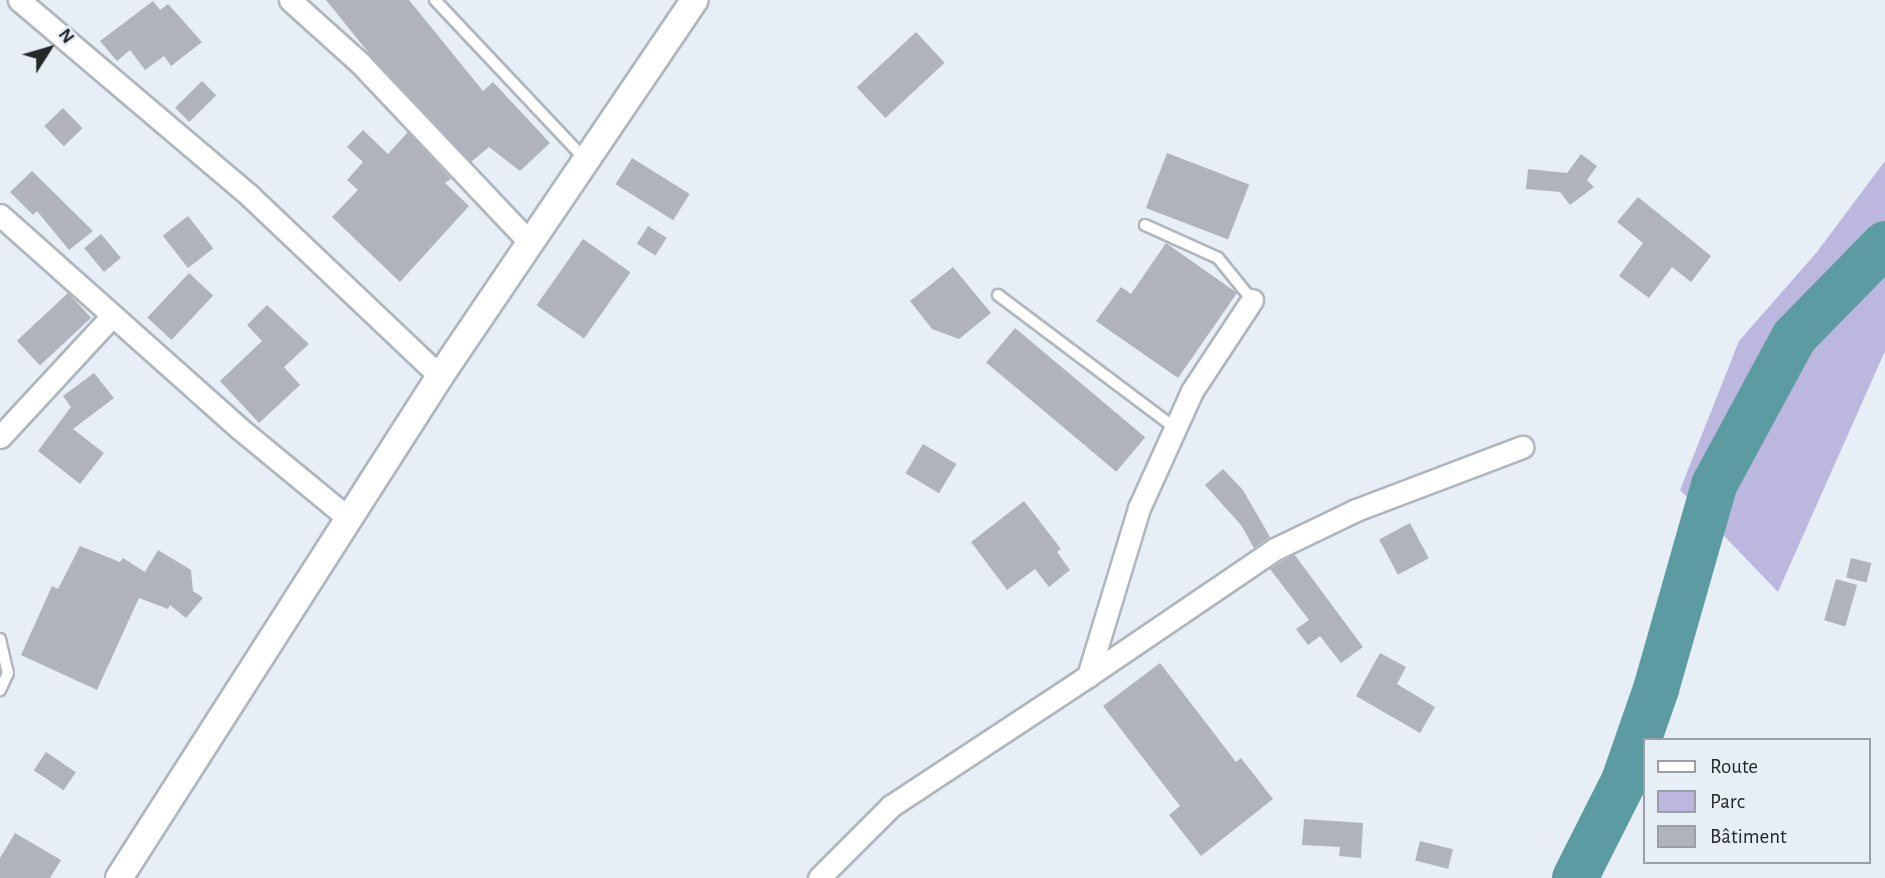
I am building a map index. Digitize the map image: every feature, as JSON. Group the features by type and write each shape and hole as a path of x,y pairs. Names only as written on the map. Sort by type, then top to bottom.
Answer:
{"street":[{"path":"19,0 250,197 440,376"},
{"path":"290,0 360,63 530,243"},
{"path":"119,878 440,376 695,0"},
{"path":"0,215 112,316 348,518"},
{"path":"1088,676 1139,508 1192,391 1252,300"},
{"path":"0,437 112,316"},
{"path":"819,878 891,806 1275,549 1356,510 1522,447"}],"lane":[{"path":"435,0 585,159"},
{"path":"1145,225 1218,258 1252,300"},
{"path":"998,295 1175,428"},
{"path":"0,639 8,673 0,690"}],"green space":[{"path":"1885,161 1885,351 1778,592 1680,490 1739,341 1817,252"}],"building":[{"path":"326,0 409,0 483,91 493,82 550,143 520,171 489,147 471,162 372,57"},
{"path":"153,1 160,10 168,4 202,42 171,66 164,56 145,70 130,50 117,61 100,41"},
{"path":"916,32 945,63 885,118 857,87"},
{"path":"202,81 216,95 189,122 175,108"},
{"path":"63,108 82,128 64,146 44,126"},
{"path":"363,130 388,154 408,132 451,179 445,183 469,206 400,282 332,217 358,190 347,180 363,162 347,147"},
{"path":"1167,153 1249,185 1228,240 1146,208"},
{"path":"1581,154 1597,166 1587,180 1594,187 1570,205 1560,192 1526,189 1528,169 1567,173"},
{"path":"632,158 690,194 673,220 616,184"},
{"path":"32,171 93,231 69,250 37,211 33,215 10,192"},
{"path":"1638,197 1711,256 1691,282 1672,267 1649,298 1619,276 1643,243 1617,222"},
{"path":"188,216 213,248 188,268 163,236"},
{"path":"648,226 667,238 656,255 637,244"},
{"path":"101,234 121,258 104,272 84,248"},
{"path":"583,239 631,272 584,339 537,305"},
{"path":"1166,243 1237,293 1178,378 1096,321 1121,287 1131,294"},
{"path":"953,267 991,313 959,339 932,329 910,301"},
{"path":"189,273 213,296 172,340 147,318"},
{"path":"68,293 91,318 40,366 17,341"},
{"path":"267,305 309,344 284,367 300,385 259,423 220,381 262,341 247,325"},
{"path":"1015,328 1145,437 1116,472 986,362"},
{"path":"94,373 114,398 73,429 104,453 80,484 38,451 71,407 63,396"},
{"path":"923,444 956,464 939,493 905,473"},
{"path":"1223,469 1243,490 1270,537 1254,548 1241,525 1205,485"},
{"path":"1024,501 1061,549 1057,552 1070,570 1049,587 1035,569 1007,590 971,542"},
{"path":"1410,523 1429,558 1398,575 1379,539"},
{"path":"80,546 120,562 123,558 145,572 158,550 191,570 193,591 203,598 186,618 170,605 168,609 139,598 97,690 21,655 52,586 58,589"},
{"path":"1294,554 1363,647 1341,663 1320,636 1308,645 1296,629 1309,620 1270,569"},
{"path":"1851,558 1871,563 1867,582 1846,577"},
{"path":"1836,579 1857,585 1845,626 1824,620"},
{"path":"1380,653 1406,667 1397,684 1435,707 1420,733 1356,696"},
{"path":"1160,663 1236,762 1241,758 1273,799 1201,856 1169,815 1180,806 1103,706"},
{"path":"46,752 76,772 64,790 34,770"},
{"path":"1304,819 1363,823 1361,858 1339,856 1340,847 1302,845"},
{"path":"15,833 61,860 50,878 0,878 0,858"},
{"path":"1420,841 1453,849 1448,869 1415,860"}],"waterway":[{"path":"1575,878 1624,781 1656,689 1714,485 1794,337 1885,244"}]}
